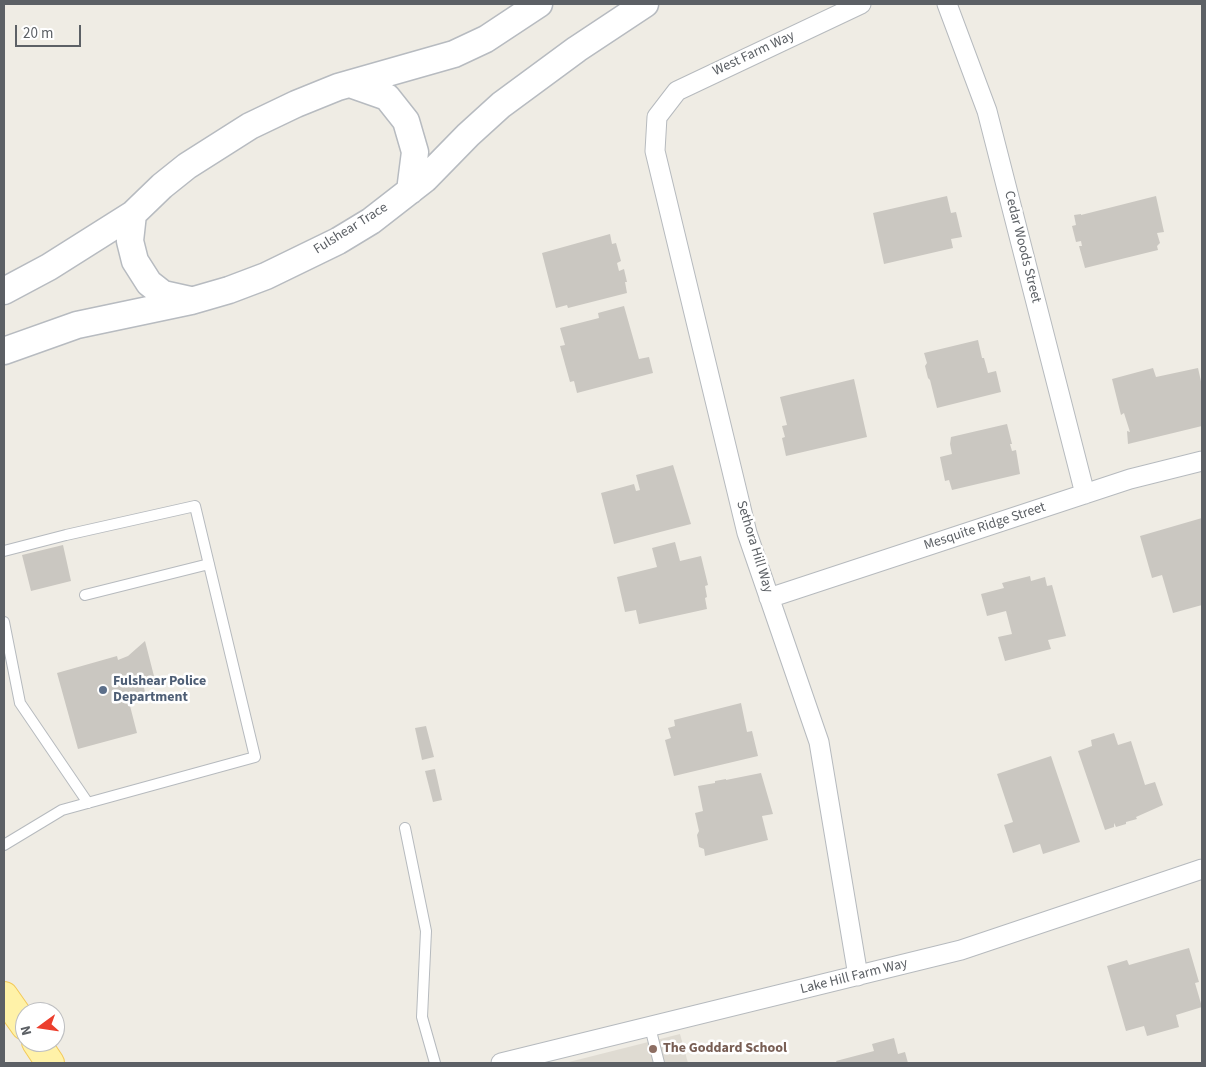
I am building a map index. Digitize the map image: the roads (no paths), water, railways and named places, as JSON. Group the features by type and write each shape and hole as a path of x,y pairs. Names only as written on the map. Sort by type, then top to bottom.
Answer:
{"main road":[{"path":"4,996 15,1012"},
{"path":"43,1052 50,1063"}],"street":[{"path":"4,291 49,267 133,214 162,186 187,166 250,126 296,104 350,84 454,54 486,39 539,4"},
{"name":"Fulshear Trace","path":"4,351 77,325 230,290 266,276 323,248 371,220 410,191 425,179 468,135 501,105 577,49 645,4"},
{"name":"West Farm Way","path":"657,117 677,91 861,4"},
{"name":"Cedar Woods Street","path":"947,4 987,111 1086,494"},
{"path":"350,84 387,97 406,121 415,152 410,191"},
{"name":"Sethora Hill Way","path":"657,117 655,151 747,533 818,742 858,976"},
{"path":"133,214 130,241 135,260 148,282 162,294 191,300"},
{"name":"Mesquite Ridge Street","path":"769,598 1130,479 1202,461"},
{"name":"Lake Hill Farm Way","path":"501,1063 962,950 1202,869"}],"lane":[{"path":"4,551 195,506 255,757 62,810 4,845"},
{"path":"85,595 209,564"},
{"path":"4,622 20,703 88,803"},
{"path":"405,828 426,931 422,1017 435,1063"},
{"path":"650,1027 659,1063"}],"place":[{"name":"Fulshear Police Department","path":"103,690"},
{"name":"The Goddard School","path":"653,1049"}]}
